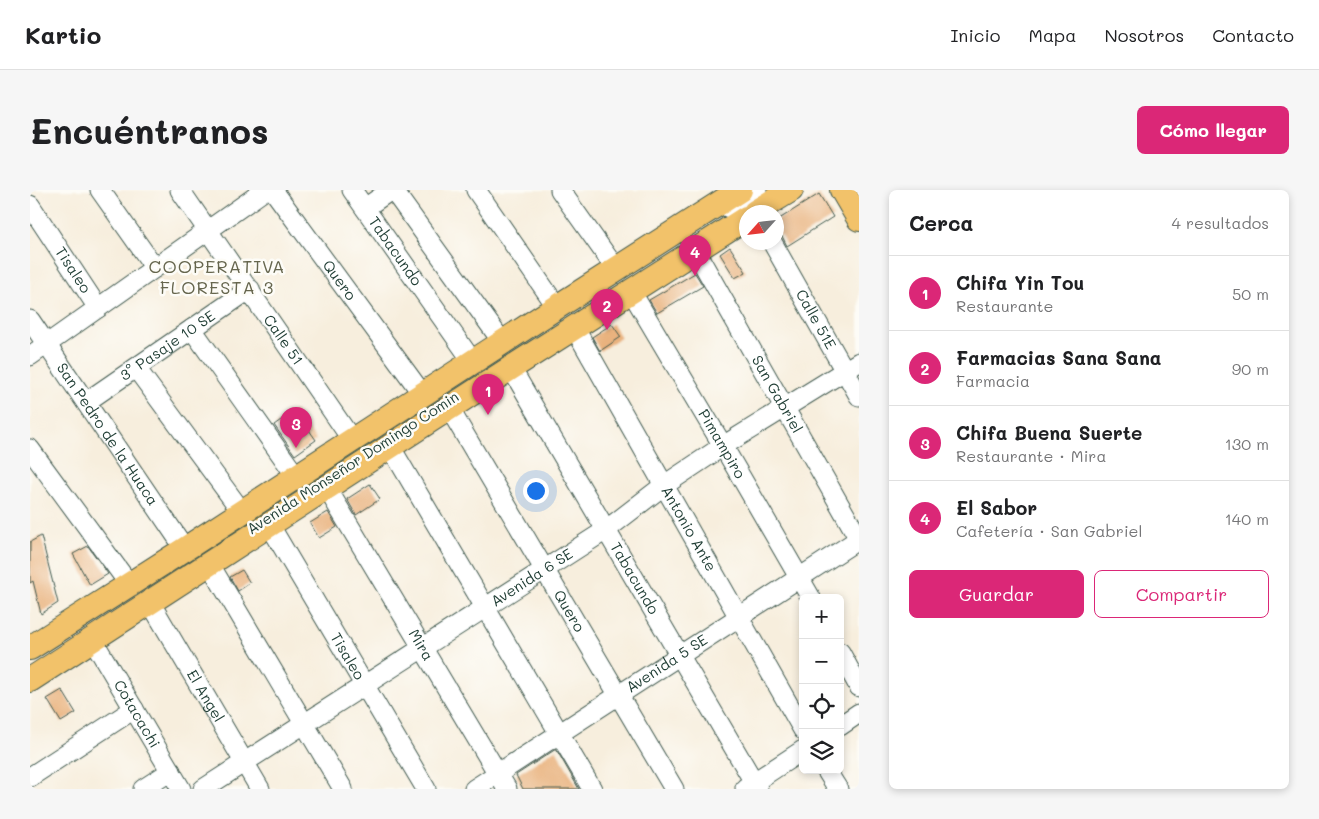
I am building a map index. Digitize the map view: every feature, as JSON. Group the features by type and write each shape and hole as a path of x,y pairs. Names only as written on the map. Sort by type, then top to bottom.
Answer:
{"main road":[{"name":"Avenida Monseñor Domingo Comin","path":"30,648 740,190"},
{"path":"766,205 791,190"},
{"path":"842,190 859,219"},
{"name":"Avenida Monseñor Domingo Comin","path":"30,680 574,327 739,222"}],"street":[{"path":"100,190 155,268"},
{"name":"Calle 51","path":"180,190 250,289 352,440"},
{"path":"30,356 265,190"},
{"name":"Quero","path":"273,190 422,395"},
{"name":"Tabacundo","path":"352,190 473,362"},
{"path":"365,208 392,190 503,343"},
{"path":"476,190 557,307"},
{"name":"Avenida Monseñor Domingo Comin","path":"30,659 757,190"},
{"name":"Avenida Monseñor Domingo Comin","path":"30,672 776,190"},
{"path":"566,192 616,269"},
{"name":"Tisaleo","path":"30,205 98,308"},
{"name":"San Gabriel","path":"695,250 859,539"},
{"name":"Calle 51E","path":"777,250 852,366 859,396"},
{"name":"3° Pasaje 10 SE","path":"86,402 250,289"},
{"name":"Pimampiro","path":"631,291 808,594"},
{"name":"San Pedro de la Huaca","path":"30,320 185,549"},
{"name":"Antonio Ante","path":"574,327 802,729"},
{"path":"192,329 296,476"},
{"name":"Avenida 6 SE","path":"204,789 606,530 663,486 723,446 852,366"},
{"path":"136,368 242,512"},
{"name":"Tabacundo","path":"512,368 680,655 752,787"},
{"name":"Quero","path":"449,408 674,789"},
{"path":"390,446 592,789"},
{"path":"30,449 128,584"},
{"name":"Mira","path":"334,500 503,781"},
{"name":"Tisaleo","path":"269,524 426,789"},
{"name":"Avenida 5 SE","path":"474,789 503,781 560,733 859,539"},
{"path":"209,563 343,789"},
{"name":"El Angel","path":"150,602 260,789"},
{"name":"Cotacachi","path":"93,640 181,789"},
{"path":"844,659 859,687"},
{"path":"30,777 134,709"},
{"path":"844,723 859,713"},
{"path":"752,787 799,753"},
{"path":"143,789 171,771"},
{"path":"829,774 838,789"}],"building":[{"path":"819,194 833,217 787,246 784,240 784,216"},
{"path":"730,247 746,272 735,278 720,254"},
{"path":"695,273 703,286 657,313 649,300"},
{"path":"612,324 621,337 600,351 592,337"},
{"path":"295,410 316,440 295,455 274,425"},
{"path":"370,484 380,499 356,515 347,499"},
{"path":"328,512 337,527 319,538 310,523"},
{"path":"41,536 58,603 41,614 33,581 30,583 30,542"},
{"path":"88,546 108,574 90,585 73,554"},
{"path":"242,570 250,583 238,591 230,577"},
{"path":"62,690 76,713 61,722 47,699"},
{"path":"556,749 579,789 523,789 516,775"}],"place":[{"name":"El Sabor","path":"695,276"},
{"name":"Farmacias Sana Sana","path":"607,330"},
{"name":"Chifa Yin Tou","path":"488,415"},
{"name":"Chifa Buena Suerte","path":"296,448"}],"district":[{"name":"COOPERATIVA FLORESTA 3","path":"217,277"}]}
